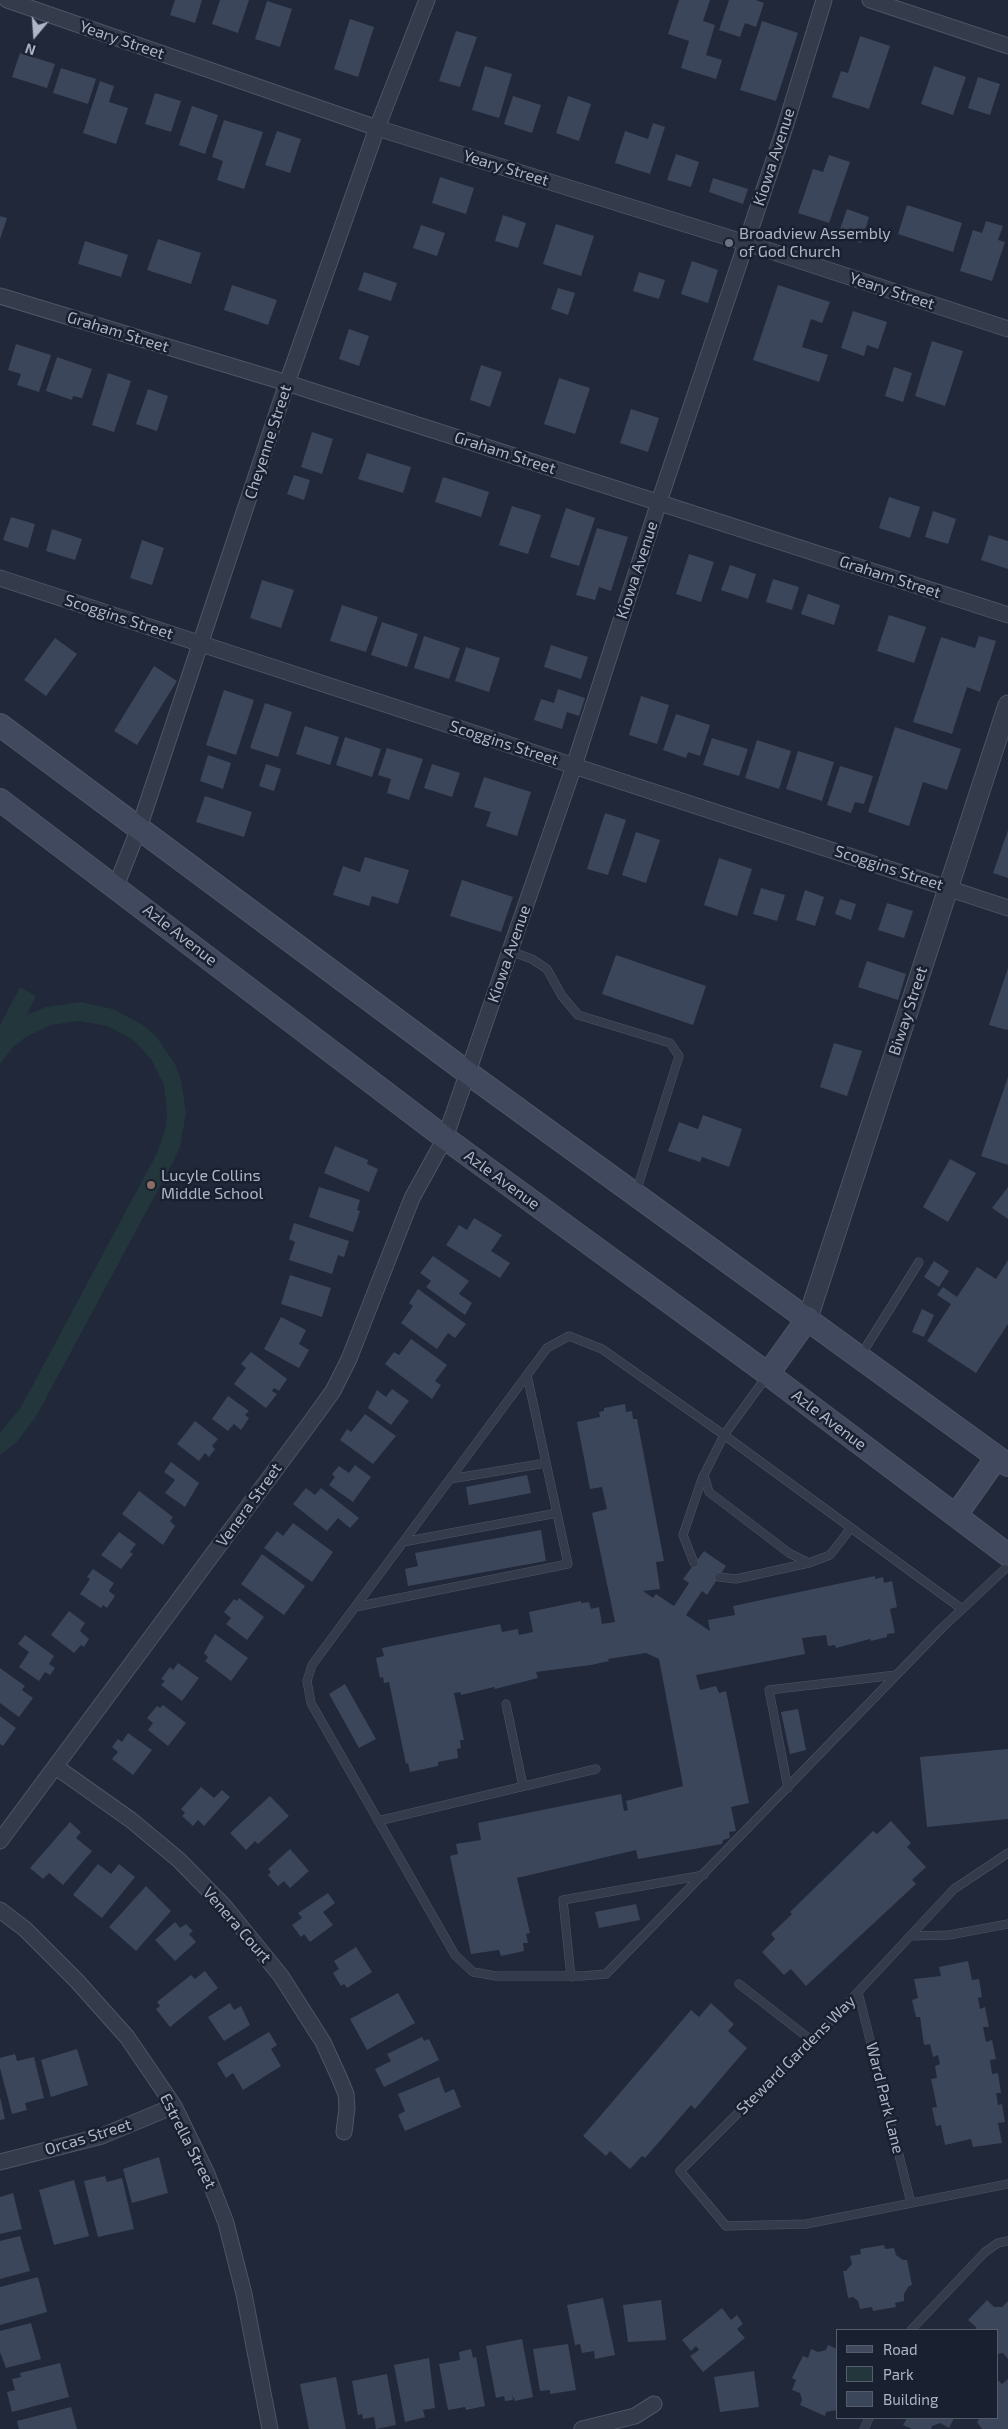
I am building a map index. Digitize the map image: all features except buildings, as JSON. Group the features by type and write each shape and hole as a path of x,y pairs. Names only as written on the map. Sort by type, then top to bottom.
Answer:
{"main road":[{"path":"0,725 468,1072 1002,1461 956,1515"},
{"name":"Azle Avenue","path":"0,800 116,886 445,1138 768,1374 1008,1555"},
{"path":"768,1374 808,1318"}],"street":[{"path":"0,4 1,0"},
{"name":"Yeary Street","path":"7,0 377,128 746,242 1008,329"},
{"name":"Cheyenne Street","path":"116,886 139,828 202,644 287,382 377,128 427,0"},
{"name":"Kiowa Avenue","path":"445,1138 574,766 824,0"},
{"path":"870,0 1008,46"},
{"name":"Graham Street","path":"0,296 287,382 1008,615"},
{"name":"Scoggins Street","path":"0,578 949,887 1008,908"},
{"name":"Biway Street","path":"808,1318 1008,705"},
{"name":"Venera Street","path":"0,1841 333,1390 348,1359 412,1198 445,1138"},
{"name":"Venera Court","path":"56,1767 131,1820 179,1860 225,1906 281,1976 323,2042 346,2094 347,2108 344,2132"},
{"name":"Estrella Street","path":"0,1910 25,1929 77,1981 127,2037 174,2106 207,2174 226,2223 244,2294 270,2429"},
{"name":"Orcas Street","path":"0,2162 102,2136 174,2106"},
{"path":"582,2429 635,2416 654,2404"}],"lane":[{"path":"510,951 532,958 547,969 562,996 578,1015 670,1043 679,1056 636,1194"},
{"path":"860,1356 919,1262"},
{"path":"962,1609 724,1435 602,1349 569,1336 547,1348 312,1665 307,1681 311,1703 455,1955 473,1972 496,1976 606,1974 896,1675 1008,1566"},
{"path":"694,1563 683,1535 704,1475 724,1435 768,1374"},
{"path":"355,1607 568,1564 527,1375"},
{"path":"450,1479 546,1463"},
{"path":"704,1475 709,1492 789,1553 809,1563"},
{"path":"403,1542 557,1513"},
{"path":"719,1577 736,1578 809,1563 830,1555 851,1528"},
{"path":"788,1788 769,1690 896,1675"},
{"path":"506,1704 523,1786"},
{"path":"378,1821 596,1768"},
{"name":"Steward Gardens Way","path":"911,2203 806,2224 726,2226 680,2171 858,1992 954,1889 1008,1853"},
{"path":"570,1976 563,1900 704,1875"},
{"path":"910,1936 949,1935 1008,1924"},
{"path":"739,1984 811,2040"},
{"name":"Ward Park Lane","path":"858,1992 911,2203"},
{"path":"911,2203 1008,2184"},
{"path":"912,2329 985,2252 998,2243 1008,2242"}],"green space":[{"path":"20,987 36,996 27,1015 46,1007 80,1002 113,1009 143,1025 156,1036 175,1064 181,1080 186,1113 180,1147 173,1162 37,1415 17,1442 0,1455 0,1433 21,1407 157,1153 166,1127 167,1113 164,1085 151,1059 132,1039 107,1026 79,1021 51,1025 26,1037 14,1046 0,1064 0,1025"}],"place":[{"name":"Broadview Assembly of God Church","path":"729,243"},
{"name":"Lucyle Collins Middle School","path":"151,1185"}]}
